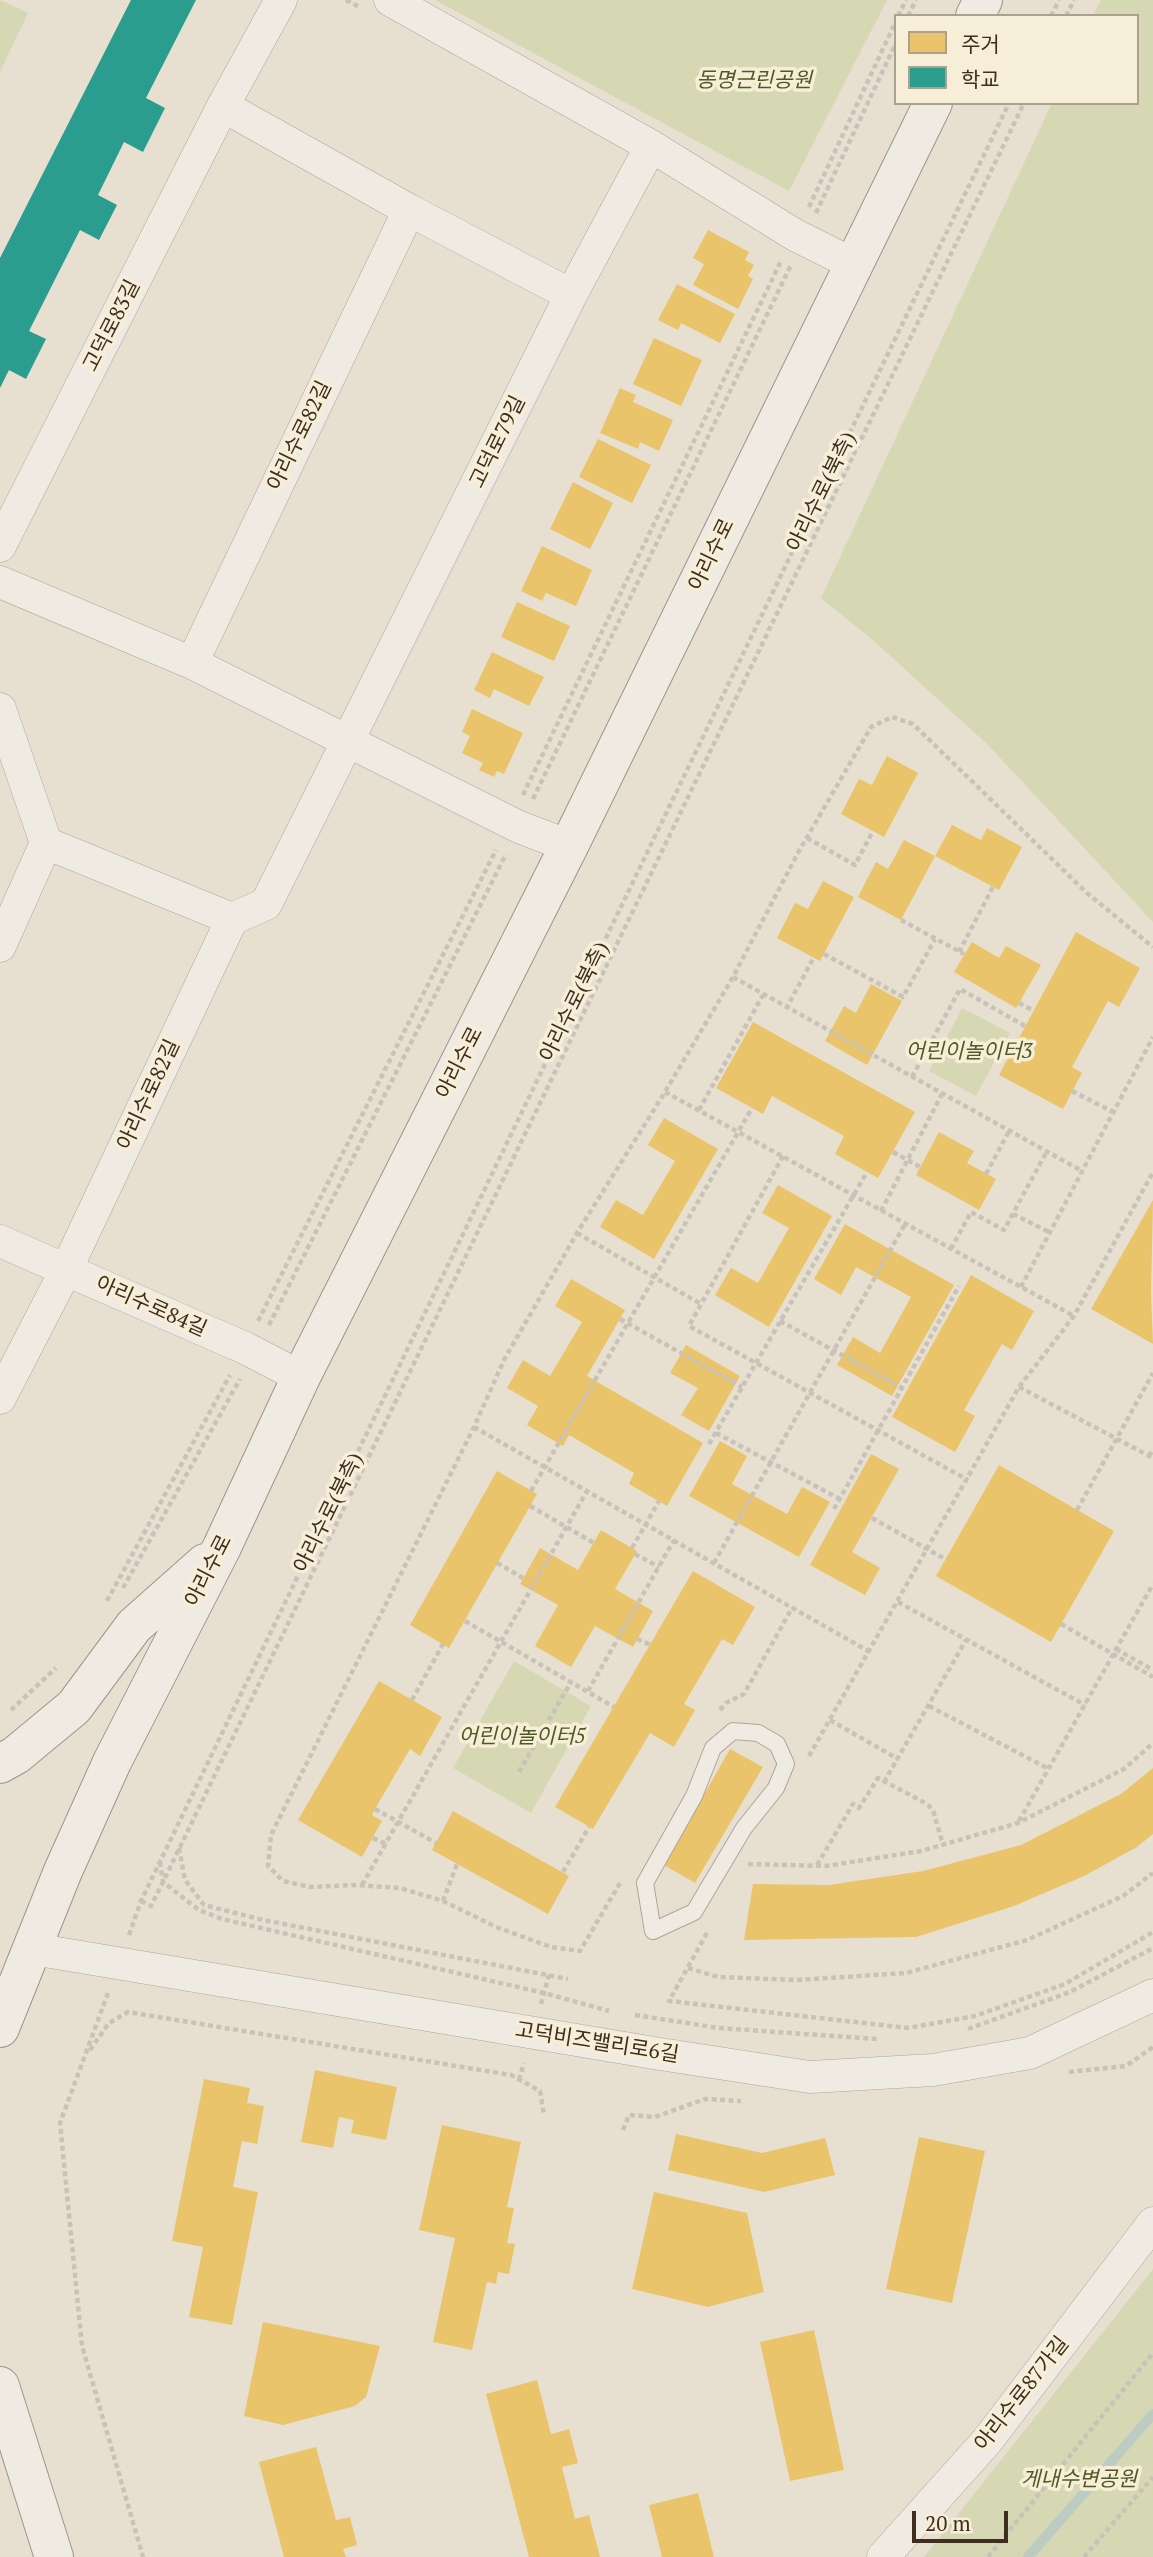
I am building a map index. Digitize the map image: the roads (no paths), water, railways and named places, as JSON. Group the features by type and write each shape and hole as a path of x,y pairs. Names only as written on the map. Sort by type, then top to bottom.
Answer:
{"main road":[{"name":"아리수로","path":"0,2028 16,1944 63,1871 111,1762 222,1547 301,1377 569,846 932,105"},
{"path":"0,1764 16,1755 74,1707 134,1626 222,1547"},
{"path":"0,2386 9,2454 54,2557"}],"street":[{"name":"고덕로83길","path":"0,546 223,106 281,0"},
{"path":"390,0 651,146 800,237 855,265"},
{"path":"223,106 409,210 571,295"},
{"name":"고덕로79길","path":"349,741 571,295 651,146"},
{"name":"아리수로82길","path":"192,663 409,210"},
{"path":"0,582 192,663 514,825 569,846"},
{"path":"0,709 46,843 0,946"},
{"path":"46,843 232,919 266,904 349,741"},
{"name":"아리수로82길","path":"0,1398 66,1270 232,919"},
{"name":"아리수로84길","path":"0,1241 249,1351 301,1377"},
{"name":"고덕비즈밸리로6길","path":"16,1944 810,2077 933,2070 1030,2053 1153,1995"},
{"name":"아리수로87가길","path":"883,2557 987,2441 1153,2223"}],"lane":[{"path":"733,1731 758,1733 777,1744 786,1764 776,1788 744,1828 694,1912 653,1931 645,1883 694,1796 713,1748 733,1731"}],"waterway":[{"path":"1028,2557 1153,2414"}],"park label":[{"name":"동명근린공원","path":"754,81"},
{"name":"어린이놀이터3","path":"969,1052"},
{"name":"어린이놀이터5","path":"522,1737"},
{"name":"게내수변공원","path":"1079,2480"}]}
